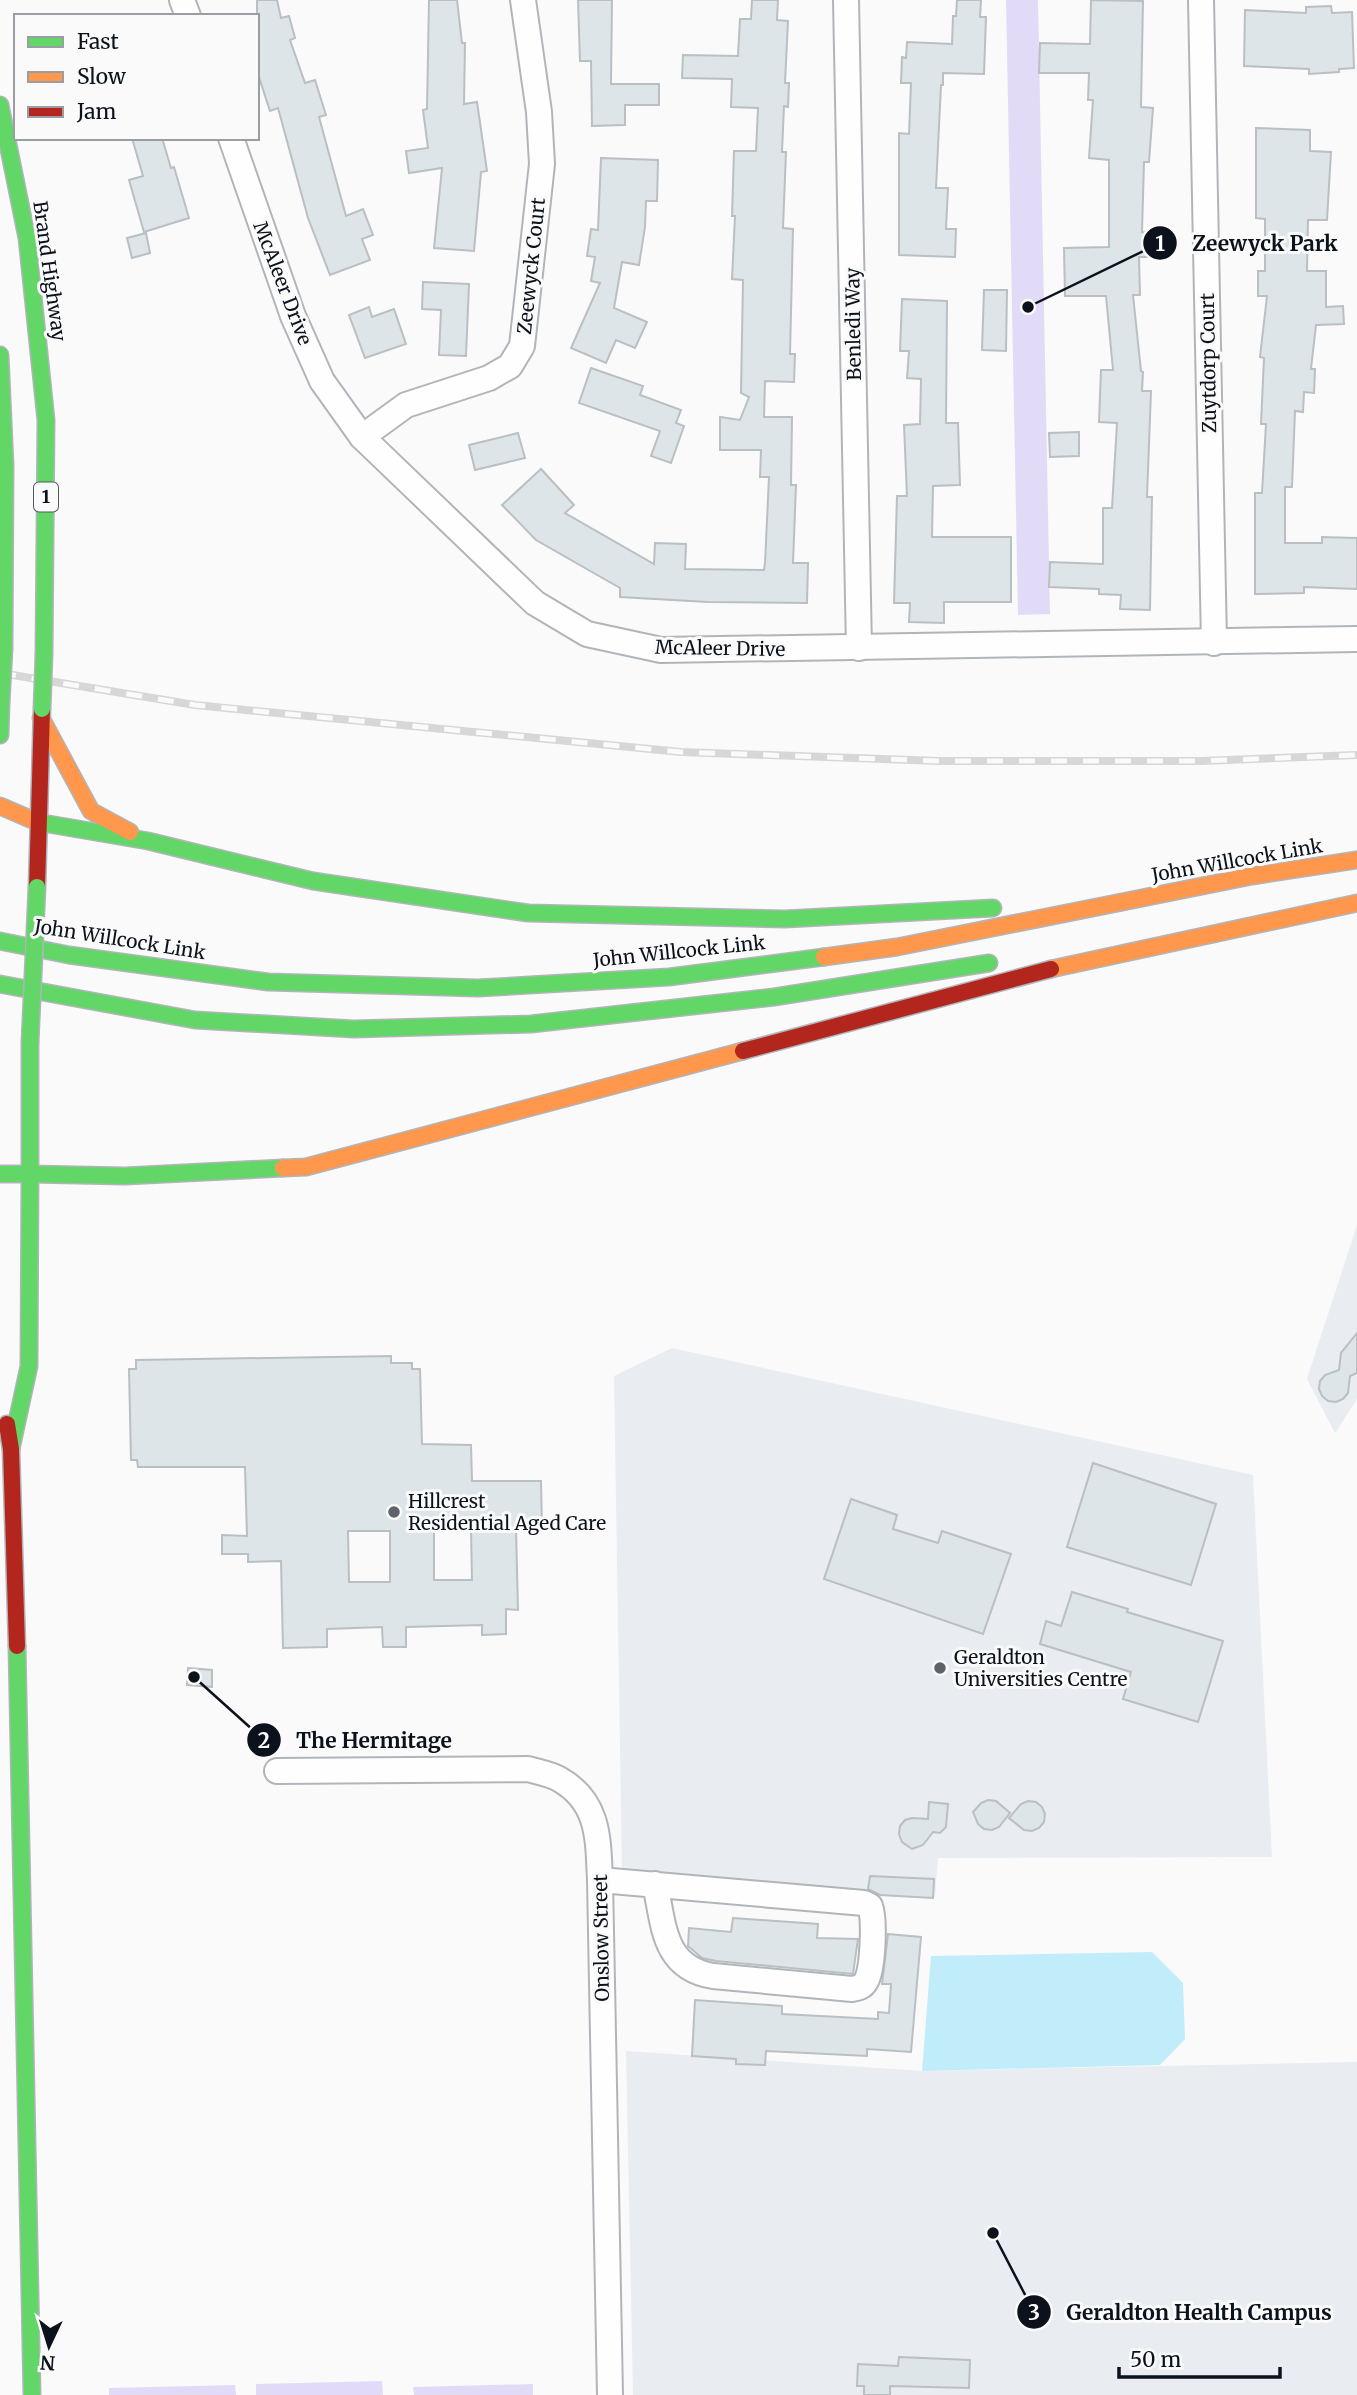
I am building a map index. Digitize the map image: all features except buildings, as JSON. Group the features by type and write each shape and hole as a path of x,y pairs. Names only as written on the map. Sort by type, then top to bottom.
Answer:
{"main road":[{"name":"Brand Highway","path":"0,105 27,238 46,420 41,714"},
{"name":"1","path":"0,355 5,466 4,648 0,735"},
{"name":"1","path":"30,1174 30,1044 41,714"},
{"path":"41,714 91,811 148,841"},
{"path":"0,806 37,822 148,841 313,881 528,913 785,919 1018,906 1252,876"},
{"name":"John Willcock Link","path":"0,941 69,955 268,982 478,988 669,977 897,947 1252,876 1357,860"},
{"path":"1044,954 1357,903"},
{"path":"0,1174 125,1176 306,1167 1048,970 1357,903"},
{"path":"0,984 195,1020 354,1029 544,1023 774,997 1003,961"},
{"path":"11,1449 29,1366 30,1174"},
{"path":"85,1190 125,1176"},
{"path":"30,1230 47,1213"},
{"path":"4,1410 11,1449 11,1906 32,2395"}],"street":[{"name":"Zeewyck Court","path":"362,437 406,405 489,378 510,366 522,346 542,164 539,112 523,0"},
{"name":"Benledi Way","path":"846,0 859,648"},
{"name":"Zuytdorp Court","path":"1201,0 1214,643"},
{"name":"McAleer Drive","path":"232,140 293,316 307,348 322,381 362,437 535,603 587,634 661,650 1357,639"},
{"name":"Onslow Street","path":"277,1771 528,1769 559,1779 579,1795 595,1819 600,1880 610,2395"},
{"path":"600,1880 655,1884 864,1902 870,1906 874,1923 868,1977 862,1986 852,1989 713,1976 691,1970 674,1956 655,1884"}],"shaded area":[{"path":"1006,0 1038,0 1050,614 1018,615"},
{"path":"1357,1225 1357,1399 1335,1433 1307,1379"},
{"name":"Geraldton Universities Centre","path":"672,1348 1253,1475 1272,1857 938,1858 935,1897 622,1872 614,1376"},
{"path":"626,2051 923,2071 1357,2062 1357,2395 633,2395"},
{"path":"382,2381 383,2395 256,2395 256,2384"},
{"path":"533,2384 533,2395 414,2395 413,2387"},
{"path":"235,2385 236,2395 109,2395 109,2388"}],"water":[{"path":"1152,1952 1183,1983 1185,2039 1160,2065 922,2071 931,1956"}],"railway":[{"path":"0,673 195,705 681,752 940,761 1201,761 1357,755"}],"traffic: fast":[{"path":"0,105 27,238 46,420 44,654"},
{"path":"0,355 5,466 4,648"},
{"path":"1,703 4,648"},
{"path":"42,709 44,654"},
{"path":"0,735 1,703"},
{"path":"37,822 148,841 313,881 528,913 785,919 993,908"},
{"path":"30,1043 37,887"},
{"path":"0,941 69,955 268,982 478,988 669,977 824,957"},
{"path":"0,984 195,1020 354,1029 531,1024 774,997 989,963"},
{"path":"0,1174 30,1174 30,1043"},
{"path":"11,1449 29,1366 30,1174 125,1176 283,1168"},
{"path":"17,1646 32,2395"}],"traffic: slow":[{"path":"41,718 91,811 130,832"},
{"path":"0,806 37,822"},
{"path":"824,957 897,947 1252,876 1357,860"},
{"path":"1051,969 1357,903"},
{"path":"283,1168 306,1167 743,1051"}],"traffic: jam":[{"path":"37,887 42,709"},
{"path":"743,1051 1051,969"},
{"path":"7,1424 11,1449 17,1646"}],"place":[{"name":"Zeewyck Park","path":"1028,307"},
{"name":"Hillcrest Residential Aged Care","path":"394,1512"},
{"name":"Geraldton Universities Centre","path":"940,1668"},
{"name":"The Hermitage","path":"194,1677"},
{"name":"Geraldton Health Campus","path":"993,2233"}]}
